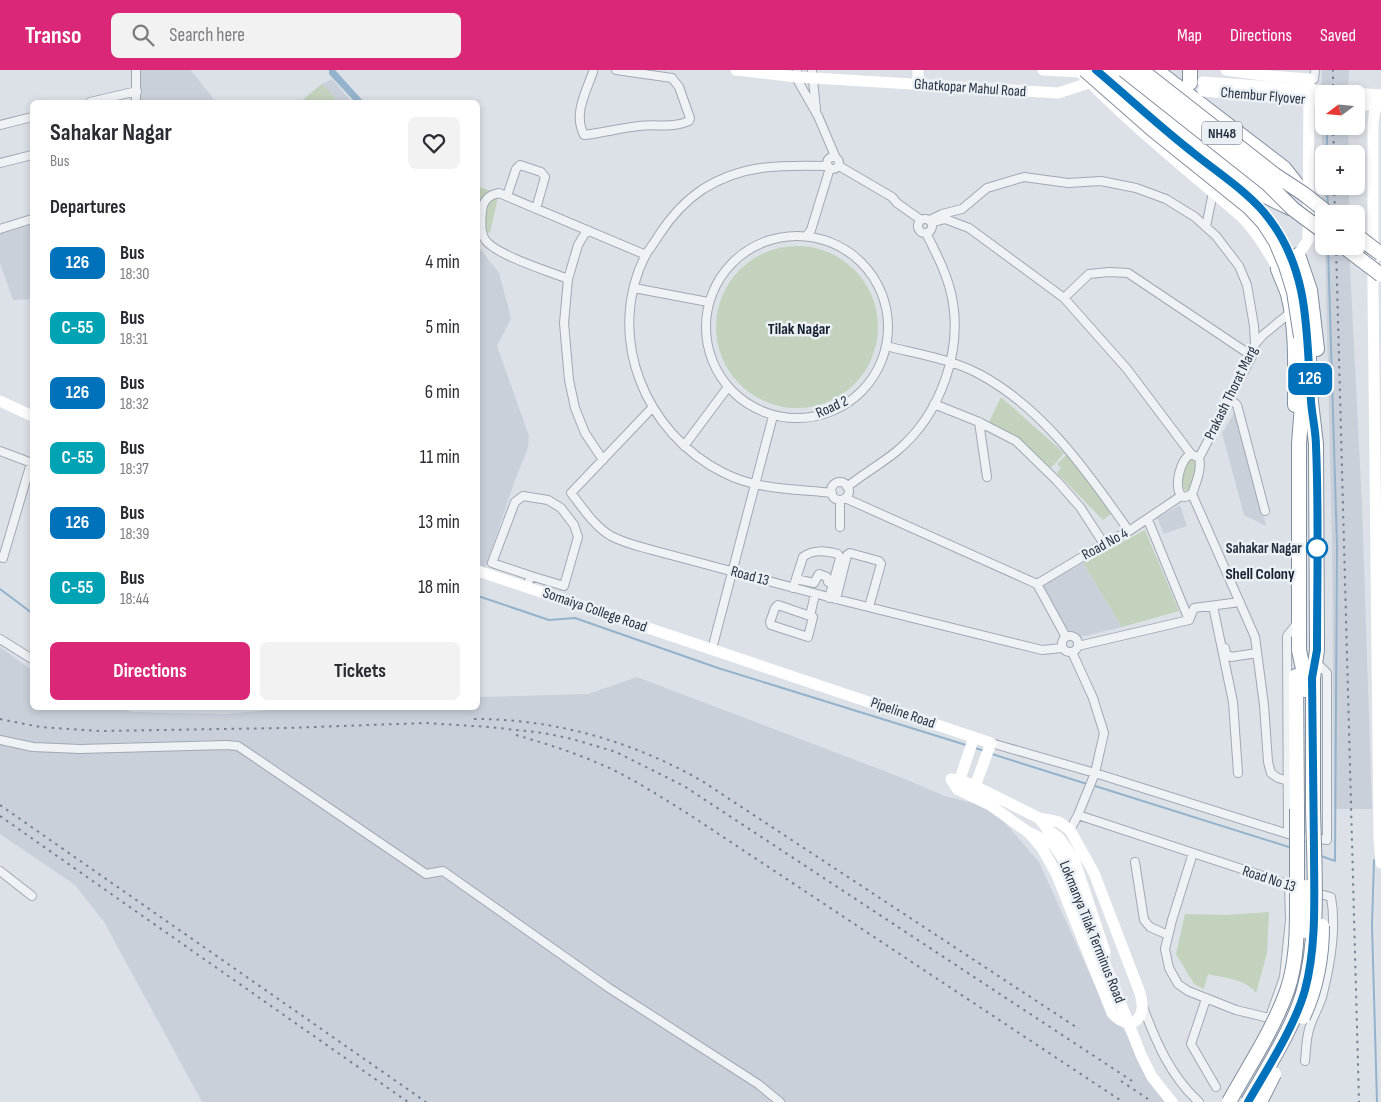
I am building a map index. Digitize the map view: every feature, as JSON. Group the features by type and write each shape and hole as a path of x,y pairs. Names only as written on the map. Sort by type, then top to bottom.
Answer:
{"highway":[{"name":"NH48","path":"1141,70 1275,175 1318,205"},
{"path":"1160,71 1191,86 1284,168 1304,194"},
{"path":"1082,73 1249,207 1264,223 1276,242 1286,266 1304,336 1316,444 1317,650 1321,678 1309,808 1322,949 1319,975 1312,997 1260,1102"},
{"path":"1112,73 1263,195 1293,209"},
{"path":"1112,73 1157,124 1254,202 1270,218 1283,238 1302,290 1304,336 1303,403 1299,444 1299,621 1300,650 1305,678 1314,911 1310,966 1304,992 1293,1020 1248,1102"},
{"name":"NH48","path":"1112,73 1268,184 1293,209 1315,225"},
{"path":"1365,242 1381,254"},
{"path":"1299,444 1295,421 1295,368 1291,312 1287,293 1278,269 1298,255 1310,290 1317,336 1320,422 1316,444"},
{"path":"1355,255 1381,275"},
{"path":"1231,1100 1286,1017 1297,990 1303,965 1307,911 1312,678 1317,650"}],"street":[{"path":"136,70 136,100"},
{"path":"594,70 580,110 580,127 584,134 603,133 638,126 682,124 689,121 690,118 679,88 672,78 616,70"},
{"name":"Ghatkopar Mahul Road","path":"736,70 1058,93 1082,73 1112,73"},
{"path":"918,70 918,84"},
{"name":"Ghatkopar Mahul Road","path":"1043,70 1112,73 1191,86"},
{"path":"1226,70 1312,74 1308,240 1298,255"},
{"path":"797,73 835,156 840,160 839,166"},
{"path":"1082,73 1112,73"},
{"path":"1082,73 1254,230 1266,246 1278,269"},
{"path":"812,74 818,116"},
{"name":"Chembur Flyover","path":"1191,86 1381,95"},
{"name":"Chembur Flyover","path":"1191,86 1315,100"},
{"path":"99,100 137,91"},
{"path":"1381,95 1373,124 1377,235 1381,863"},
{"path":"1365,105 1379,107"},
{"path":"0,124 30,117"},
{"path":"0,163 30,156"},
{"path":"808,234 811,230 829,167 827,162 829,158 835,156"},
{"path":"839,166 834,169 829,167 787,165 743,170 703,190 670,218 646,255 634,288 630,318 632,350 639,380 652,408 672,435 697,457 725,474 755,484 832,494 836,499 845,494 897,451 918,429 944,384 950,362 954,328 951,294 941,261 926,233 918,229 920,220"},
{"path":"506,196 516,169 520,166 541,172 545,177 536,209"},
{"path":"839,166 892,197 920,220"},
{"path":"931,222 942,214 962,209 987,188 1024,177 1068,183 1101,182 1136,188 1166,199 1195,217 1206,227 1221,242 1239,266 1247,285 1255,344"},
{"path":"1206,227 1213,192"},
{"path":"568,279 499,251 485,241 482,233 483,205 486,199 492,194 499,193 646,255"},
{"path":"920,220 925,218 931,222 945,219 969,228 1064,298 1127,369 1200,461 1198,477 1192,494 1255,637 1264,705 1268,762 1271,773 1278,778 1288,781"},
{"path":"0,229 30,221"},
{"path":"926,233 932,229 931,222"},
{"path":"587,230 578,246 568,279 564,322 569,380 575,408 585,432 603,460"},
{"name":"Road 2","path":"808,234 839,246 863,264 879,289 887,317 886,346 878,370 863,390 844,405 822,415 806,418 773,416 747,404 728,387 711,359 705,331 708,302 719,278 737,257 759,243 785,236 808,234"},
{"path":"1064,298 1089,274 1128,273 1252,356"},
{"path":"634,288 708,302"},
{"name":"Prakash Thorat Marg","path":"1181,496 1178,488 1184,460 1195,456 1230,399 1252,356 1255,344 1262,334 1291,312"},
{"path":"886,346 950,362 980,374 1007,392 1045,423 1098,487 1129,531"},
{"path":"684,446 728,387"},
{"path":"1230,399 1237,405 1265,511"},
{"path":"0,401 30,415"},
{"path":"934,404 979,422 1016,441 1057,481 1080,508 1104,544"},
{"name":"Road 13","path":"652,408 571,493 596,524 611,536 627,543 815,594 1042,650 1062,648"},
{"path":"712,649 773,416"},
{"path":"979,422 987,477"},
{"path":"0,451 30,462"},
{"path":"3,558 30,470"},
{"path":"832,494 833,486 843,483 845,494 840,527"},
{"path":"845,494 864,505 1038,584 1066,637"},
{"name":"Road No 4","path":"1038,584 1148,520 1181,496 1185,497 1192,494"},
{"path":"560,599 564,586 578,537 574,525 561,508 548,500 523,496 515,502 486,569 531,576 564,586"},
{"path":"1148,520 1189,620"},
{"path":"793,588 804,556 826,551 838,554 840,558 833,584 833,598"},
{"path":"833,598 847,554 850,553 879,561 881,564 869,607"},
{"name":"Somaiya College Road","path":"486,569 526,587 712,649"},
{"path":"796,579 814,583 819,574 827,576 828,582 833,584"},
{"path":"526,587 531,576"},
{"path":"810,616 776,606 770,623 772,626 807,638 813,618 810,616 815,594"},
{"path":"1189,620 1194,608 1240,602"},
{"path":"1214,605 1226,654 1231,657 1257,653"},
{"path":"1214,605 1233,702 1238,773"},
{"path":"1070,830 1095,775 1104,734 1075,649 1076,638 1066,637 1062,643 1062,648 1067,652 1075,649 1189,620"},
{"path":"1288,834 1287,636 1299,621"},
{"path":"0,639 30,658"},
{"name":"Pipeline Road","path":"712,649 988,750 1095,775 1288,834 1328,840 1327,673 1320,666"},
{"path":"0,740 33,747 80,749 238,746 426,874 442,871 609,988 758,1084 780,1102"},
{"path":"956,783 972,745"},
{"path":"975,786 988,750"},
{"name":"Lokmanya Tilak Terminus Road","path":"956,783 975,786 1039,818 1048,830 1062,842 1074,859 1107,958 1150,1062 1178,1102"},
{"name":"Lokmanya Tilak Terminus Road","path":"956,783 1028,832 1053,844 1059,852 1066,863 1141,1055 1152,1077 1172,1102"},
{"name":"Road No 13","path":"1078,815 1192,854 1331,897 1333,910 1330,960 1322,999 1308,1032 1305,1061"},
{"path":"1039,818 1060,822 1070,830 1094,873 1140,992 1143,1007 1157,1044 1172,1070 1199,1102"},
{"path":"1028,832 1042,848 1056,873 1112,1013 1117,1020 1124,1023 1134,1022 1140,1016 1143,1007"},
{"path":"1192,854 1165,949 1169,968 1178,984 1206,999 1236,1010 1269,1018"},
{"path":"1136,862 1144,920 1150,927 1168,935"},
{"path":"0,871 32,896"},
{"path":"1231,1100 1269,1018 1284,977 1290,920 1288,885"},
{"path":"1206,999 1191,1044 1216,1087"}],"shaded area":[{"path":"136,70 191,70 214,100 137,100"},
{"path":"1322,70 1349,70 1348,85 1322,85"},
{"path":"332,79 350,100 302,100 322,84"},
{"path":"1322,135 1348,135 1349,145 1322,145"},
{"path":"1323,195 1349,195 1349,205 1324,205"},
{"path":"30,226 30,299 13,300 0,263 0,234"},
{"path":"480,249 499,273 508,306 511,319 497,346 529,436 528,448 515,480 484,572 480,571"},
{"path":"1325,255 1349,255 1362,505 1372,809 1334,809 1332,545"},
{"path":"1236,410 1266,526 1244,515 1222,433"},
{"path":"1180,505 1187,526 1164,534 1157,518"},
{"path":"1083,563 1122,627 1072,639 1043,585"},
{"path":"0,647 30,669 30,710 124,710 133,712 225,714 270,710 480,710 480,697 588,694 637,677 900,777 945,796 992,808 1039,862 1098,992 1132,1042 1167,1102 202,1102 104,922 75,885 0,834"}],"green space":[{"path":"322,84 337,100 302,100"},
{"path":"480,188 499,193 490,233 480,230"},
{"path":"789,246 805,246 828,252 848,264 860,276 872,296 878,319 878,335 872,358 860,378 848,390 828,402 805,408 789,408 766,402 746,390 734,378 722,358 716,335 716,319 722,296 734,276 746,264 766,252"},
{"path":"1001,397 1064,453 1051,468 989,422"},
{"path":"1068,453 1115,511 1103,520 1057,473 1061,468 1057,464"},
{"path":"1194,459 1195,471 1188,491 1184,490 1182,483 1186,460"},
{"path":"1145,530 1179,611 1122,627 1083,563"},
{"path":"1269,912 1267,953 1256,993 1252,988 1241,982 1208,974 1204,989 1194,984 1176,954 1185,914 1226,915"}],"water":[{"path":"329,70 335,70 362,100 353,100 329,74"}],"waterway":[{"path":"1327,135 1327,145"},
{"path":"1327,195 1328,205"},
{"path":"1321,856 1335,861 1337,546 1328,255"},
{"path":"0,589 30,612"},
{"path":"480,597 549,620 575,618 718,668 966,745"},
{"path":"975,748 985,751"},
{"path":"992,754 1087,784"},
{"path":"1092,785 1292,848"},
{"path":"1374,860 1372,925 1377,1102"}],"railway":[{"path":"1333,70 1333,85"},
{"path":"1333,135 1334,145"},
{"path":"1334,195 1335,205"},
{"path":"1336,255 1359,1102"},
{"path":"0,719 40,727 100,731 285,728 426,723 544,733 616,752 684,786 1132,1081"},
{"path":"474,719 534,723 563,728 620,744 648,754 675,767 702,781 1079,1029"},
{"path":"516,735 587,758 614,770 651,791 1123,1102"},
{"path":"0,805 426,1102"},
{"path":"0,816 408,1102"},
{"path":"1121,1081 1148,1099"}],"bus line":[{"name":"126","path":"1096,70 1157,124 1254,202 1270,218 1283,238 1293,263 1302,290 1306,314 1311,402 1316,444 1317,650 1312,678 1313,938 1310,966 1304,992 1293,1020 1248,1102"}],"place":[{"name":"Sahakar Nagar","path":"1317,548"}],"district":[{"name":"Tilak Nagar","path":"799,329"},
{"name":"Shell Colony","path":"1260,574"}]}
